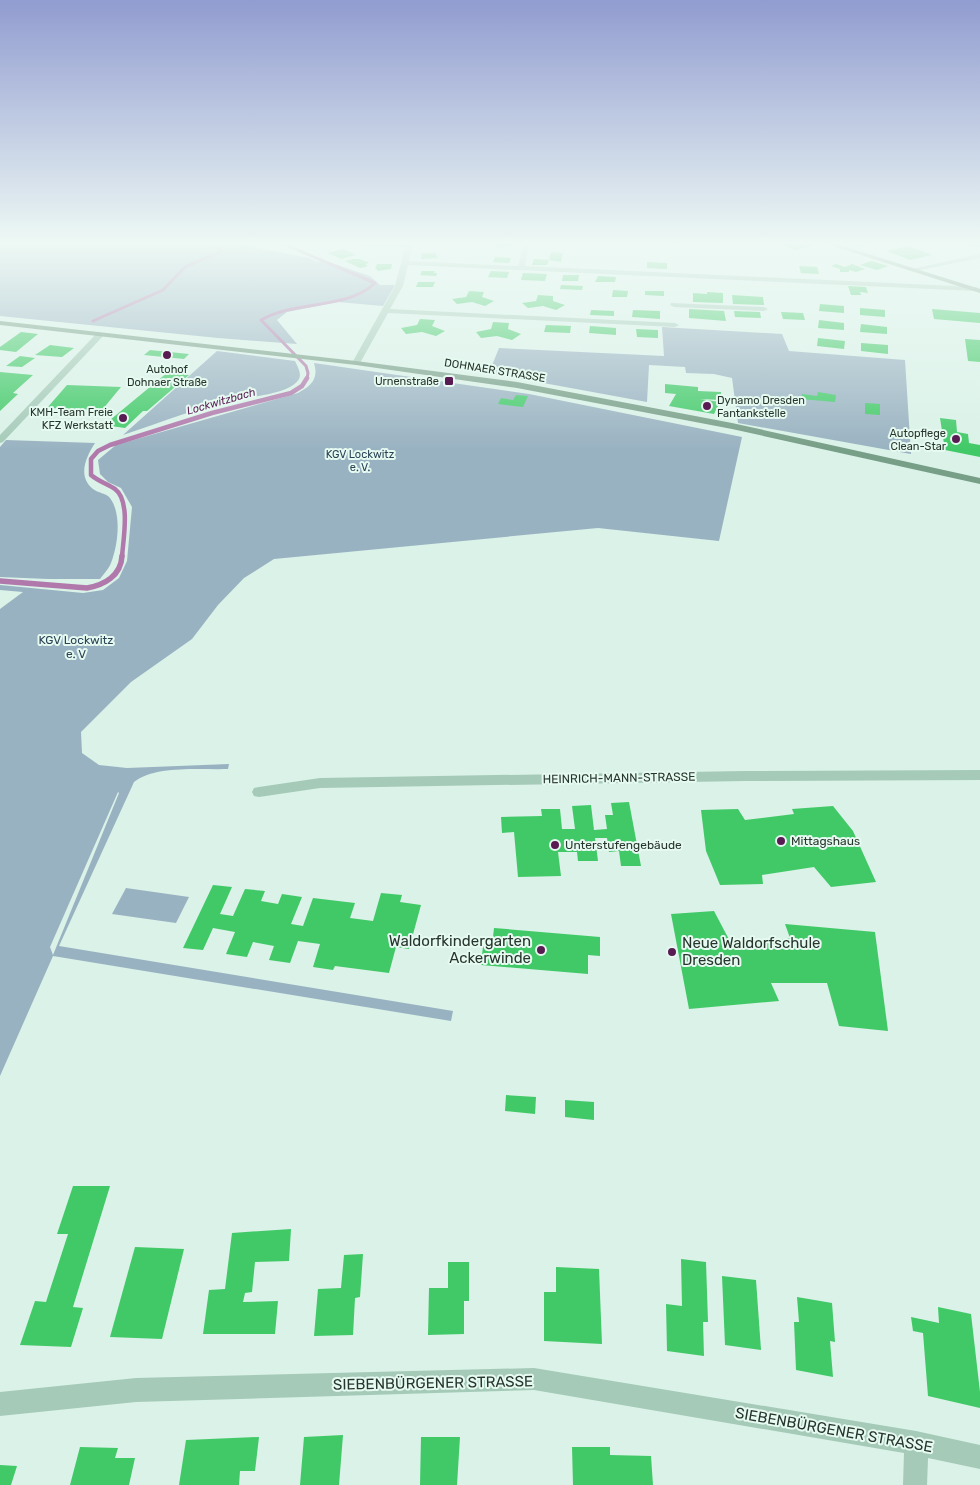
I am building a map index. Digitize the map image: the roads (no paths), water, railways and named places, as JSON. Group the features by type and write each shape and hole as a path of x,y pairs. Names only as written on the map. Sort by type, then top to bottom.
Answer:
{"main road":[{"name":"DOHNAER STRASSE","path":"0,323 356,363 463,377 732,426 980,481"}],"street":[{"path":"356,363 386,311"},
{"path":"392,311 675,325"},
{"path":"0,440 100,334"},
{"name":"HEINRICH-MANN-STRASSE","path":"260,792 330,783 726,776 980,775"},
{"name":"SIEBENBÜRGENER STRASSE","path":"0,1404 136,1390 534,1380 916,1443 980,1457"},
{"path":"914,1485 916,1443"}],"waterway":[{"path":"93,321 115,311"},
{"name":"Lockwitzbach","path":"284,311 261,320 306,366 307,379"},
{"name":"Lockwitzbach","path":"122,557 125,521 123,502 115,489 91,475 91,459 98,451 110,445 212,413 291,393 302,386 307,378"},
{"name":"Lockwitzbach","path":"0,581 87,588 100,585 115,574 121,563 122,556"}],"place":[{"name":"Autohof Dohnaer Straße","path":"167,355"},
{"name":"Urnenstraße","path":"449,381"},
{"name":"Dynamo Dresden Fantankstelle","path":"707,406"},
{"name":"KMH-Team Freie KFZ Werkstatt","path":"123,418"},
{"name":"Autopflege Clean-Star","path":"956,439"},
{"name":"Mittagshaus","path":"781,841"},
{"name":"Unterstufengebäude","path":"555,845"},
{"name":"Waldorfkindergarten Ackerwinde","path":"541,950"},
{"name":"Neue Waldorfschule Dresden","path":"672,952"}],"park label":[{"name":"KGV Lockwitz e. V.","path":"360,460"},
{"name":"KGV Lockwitz e. V","path":"76,647"}]}
